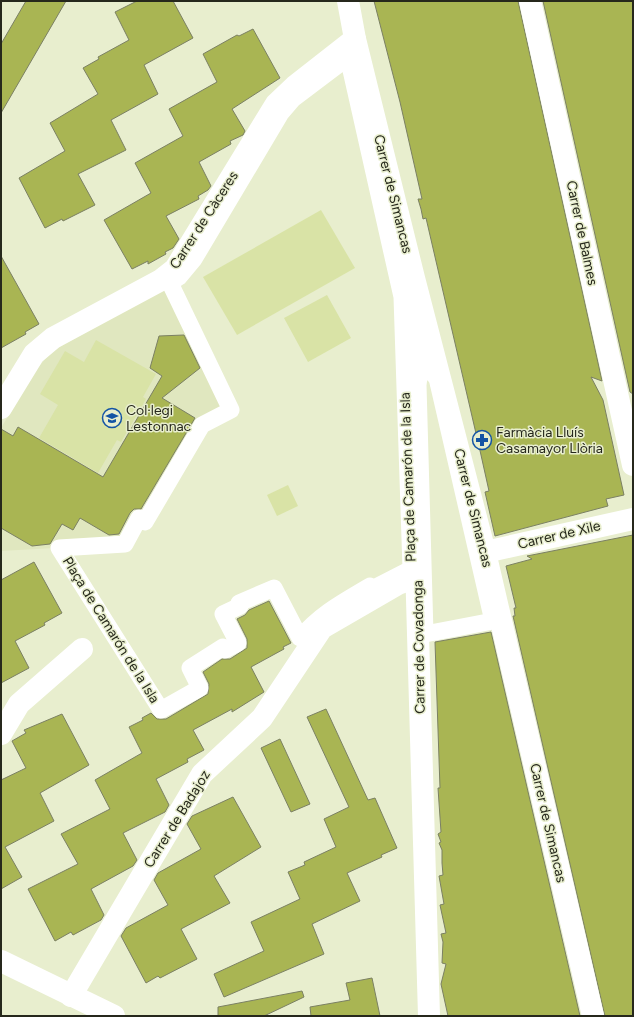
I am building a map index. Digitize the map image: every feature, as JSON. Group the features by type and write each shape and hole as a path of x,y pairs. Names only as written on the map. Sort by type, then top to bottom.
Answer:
{"street":[{"name":"Carrer de Simancas","path":"348,1 355,39 414,278 485,552 593,1016"},
{"name":"Carrer de Balmes","path":"530,1 633,465"},
{"name":"Carrer de Càceres","path":"1,408 34,354 53,338 161,280 176,269 276,104 295,86 355,39"},
{"name":"Plaça de Camarón de la Isla","path":"342,62 350,66 402,297 411,570 372,589 370,586 326,612 311,624 300,638 274,588 239,603 240,606 223,614 238,643 225,650 223,647 190,668 200,688 161,710 59,548 125,544 139,518 145,522 202,426 231,410 170,283 179,277 194,259 281,113 293,98 338,64 342,62"},
{"name":"Carrer de Covadonga","path":"414,278 414,495 429,1016"},
{"path":"423,372 431,372 437,378 493,621 425,634 418,385 419,377 423,372"},
{"name":"Carrer de Xile","path":"485,552 633,519"},
{"name":"Carrer de Badajoz","path":"71,996 202,774 262,718 322,628 398,584 417,577"},
{"path":"1,734 19,704 82,649"},
{"path":"1,961 114,1016"}],"shaded area":[{"path":"321,210 355,268 237,335 203,277"},
{"name":"Col·legi Lestonnac","path":"171,285 230,410 202,425 125,544 1,551 1,428 36,370 51,352"},
{"path":"327,295 351,338 308,362 284,318"},
{"path":"96,340 156,374 143,397 146,399 121,442 117,440 98,473 39,438 58,405 40,394 65,351 84,362"},
{"path":"288,485 298,506 277,516 267,495"}],"building":[{"path":"26,1 66,1 1,113 1,44"},
{"path":"137,1 173,1 193,38 144,65 158,94 111,120 126,150 78,174 95,205 45,228 19,178 65,151 50,123 98,94 83,68 99,59 98,57 129,40 115,12"},
{"path":"374,1 518,1 602,381 591,377 603,400 624,495 606,499 608,506 495,536 485,492 489,491 481,455 426,218 423,219 418,199 422,199 400,102"},
{"path":"543,1 633,1 633,394 630,392"},
{"path":"253,29 280,78 232,109 245,131 243,135 230,141 231,144 199,162 211,186 208,190 198,196 199,199 166,216 179,239 173,248 165,252 166,254 148,264 148,261 132,269 104,220 151,193 135,163 183,136 169,109 217,82 203,54 237,35 239,36"},
{"path":"1,256 39,324 25,332 26,334 1,348"},
{"path":"184,335 200,368 162,398 195,418 141,509 134,509 130,513 119,534 109,535 80,518 73,530 62,524 50,544 32,546 1,528 1,429 13,436 18,427 103,477 162,376 150,368 159,336"},
{"path":"633,535 633,1016 605,1016 513,616 515,616 514,608 516,608 506,566 532,559 527,556"},
{"path":"34,562 62,613 44,623 45,625 15,641 29,668 1,683 1,580"},
{"path":"269,601 291,643 283,647 284,649 251,667 264,692 232,712 232,709 193,730 204,750 187,759 188,762 156,779 169,805 165,812 123,833 137,860 133,866 91,889 104,915 101,920 73,935 71,932 55,941 28,889 78,864 61,834 110,809 95,780 142,753 129,727 143,720 142,718 151,713 157,719 166,719 208,694 209,684 203,672 222,659 230,659 247,648 247,639 237,619 245,615 249,610"},
{"path":"491,632 580,1016 448,1016 441,984 446,964 442,963 443,942 441,934 446,933 440,905 444,904 439,876 443,875 442,850 439,843 441,842 438,834 441,832 438,788 440,788 435,642"},
{"path":"326,709 368,800 375,798 397,848 381,855 382,857 347,873 360,901 312,924 324,954 224,997 214,974 264,951 251,922 300,899 288,872 305,865 304,862 336,847 324,819 349,807 307,717"},
{"path":"62,714 89,765 40,793 54,821 5,847 22,877 1,889 1,780 26,768 12,741 26,733 24,730"},
{"path":"280,739 310,804 291,812 261,748"},
{"path":"233,797 261,847 214,876 230,903 181,929 197,959 160,978 158,976 146,983 121,936 126,928 168,905 154,880 158,873 201,849 187,824 192,816"},
{"path":"372,978 380,1016 311,1016 310,1007 350,1000 346,983"},
{"path":"302,991 304,997 264,1016 218,1016 218,1007"}],"place":[{"name":"Col·legi Lestonnac","path":"112,418"},
{"name":"Farmàcia Lluís Casamayor Llòria","path":"482,440"}]}
